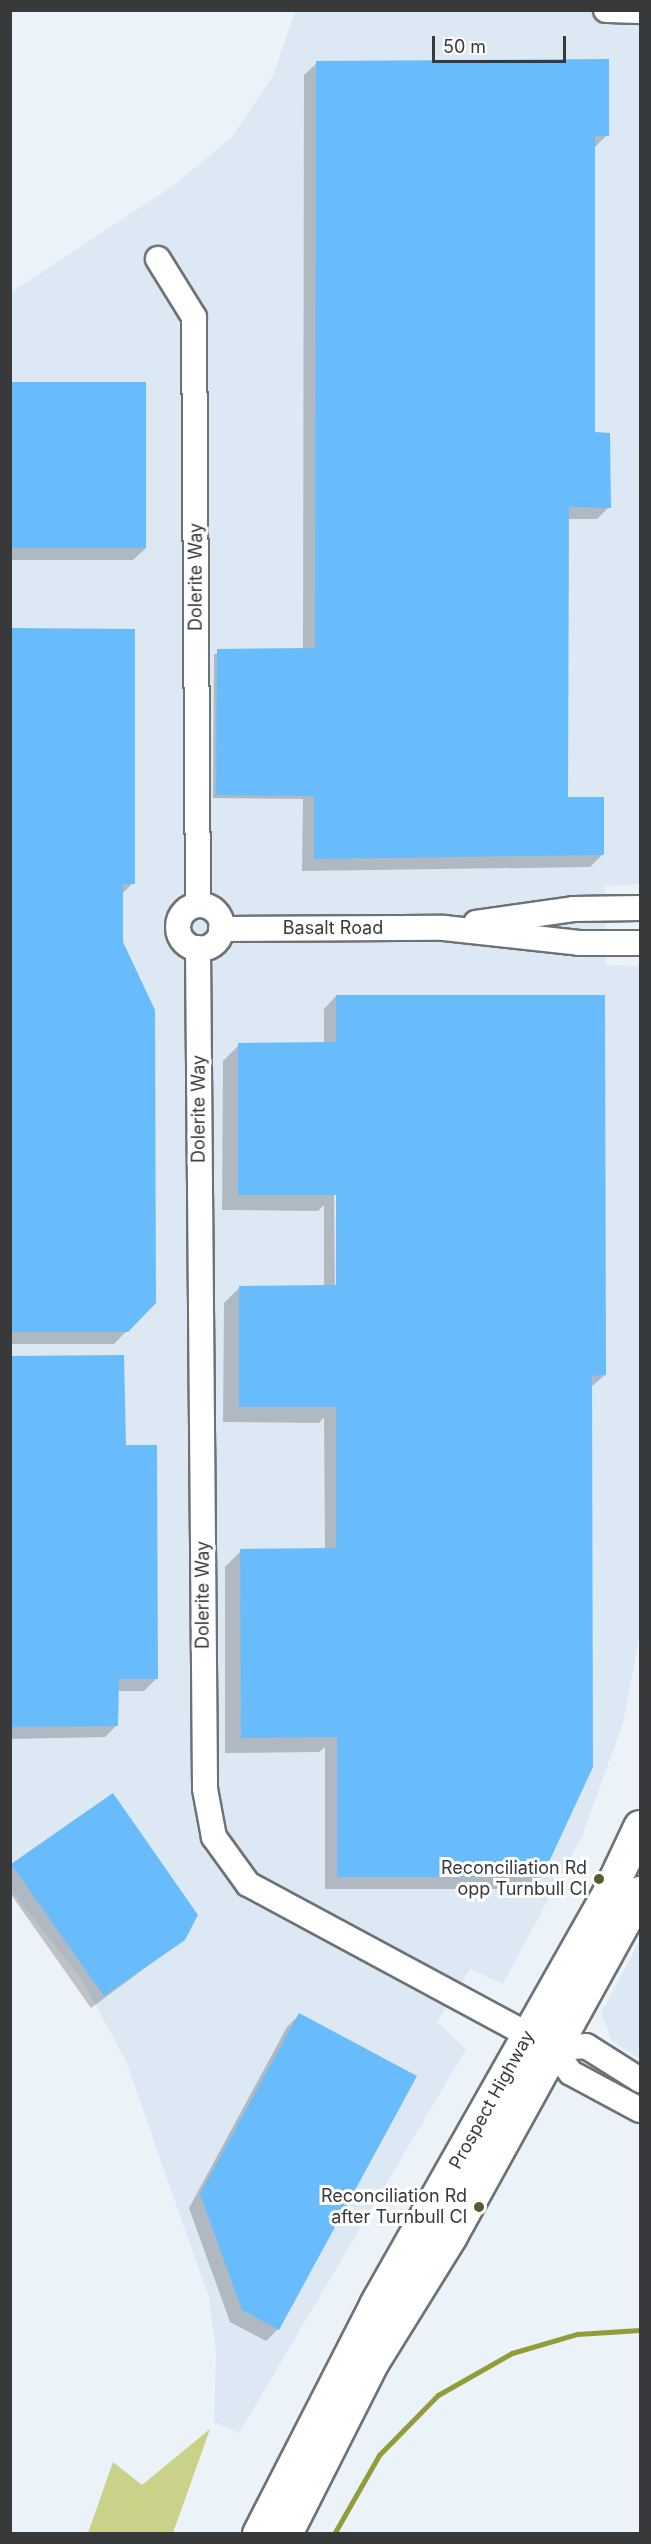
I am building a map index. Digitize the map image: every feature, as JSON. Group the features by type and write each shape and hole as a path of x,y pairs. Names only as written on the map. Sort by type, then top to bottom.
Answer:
{"main road":[{"name":"Prospect Highway","path":"286,2534 346,2412 451,2236 640,1827"},
{"name":"Prospect Highway","path":"260,2534 376,2306 539,2042 640,1893"}],"street":[{"path":"606,10 640,11"},
{"name":"Dolerite Way","path":"158,259 194,317 198,905"},
{"path":"198,905 213,909 221,928 211,945 198,948 180,937 178,923 185,910 198,905"},
{"name":"Basalt Road","path":"444,928 573,909 640,908"},
{"name":"Basalt Road","path":"221,928 444,928 579,944 640,943"},
{"name":"Dolerite Way","path":"198,948 205,1789 214,1837 248,1884 539,2042"},
{"path":"539,2042 586,2046 640,2080"},
{"path":"539,2042 571,2073 640,2110"}],"shaded area":[{"path":"295,11 640,11 640,884 605,886 606,965 640,966 640,1632 623,1723 582,1836 503,1984 470,1969 437,2022 466,2049 239,2433 214,2422 216,2352 209,2298 126,2061 81,1978 11,1890 10,293 173,186 231,138 273,76"},
{"path":"640,1940 640,2059 612,2041 601,2013"}],"green space":[{"path":"210,2429 173,2533 88,2533 113,2462 142,2485"}],"building":[{"path":"609,59 609,136 595,136 595,432 610,433 611,508 569,507 568,797 604,797 604,855 314,859 314,796 216,795 217,649 315,648 316,61"},
{"path":"10,382 146,382 146,548 10,548"},
{"path":"10,628 135,629 135,884 123,884 123,942 155,1010 156,1303 128,1332 10,1332"},
{"path":"336,995 605,995 606,1375 592,1376 593,1767 542,1877 337,1877 337,1737 241,1738 240,1549 336,1548 336,1407 239,1407 239,1286 336,1285 336,1195 238,1195 238,1043 336,1042"},
{"path":"124,1355 126,1445 157,1445 158,1679 119,1679 118,1726 10,1727 10,1356"},
{"path":"113,1793 198,1915 185,1940 104,1996 11,1864"},
{"path":"299,2013 417,2076 279,2330 242,2310 200,2194"}],"waterway":[{"path":"334,2534 379,2455 438,2395 512,2353 577,2334 640,2330"}],"place":[{"name":"Reconciliation Rd opp Turnbull Cl","path":"599,1879"},
{"name":"Reconciliation Rd after Turnbull Cl","path":"479,2207"}]}
